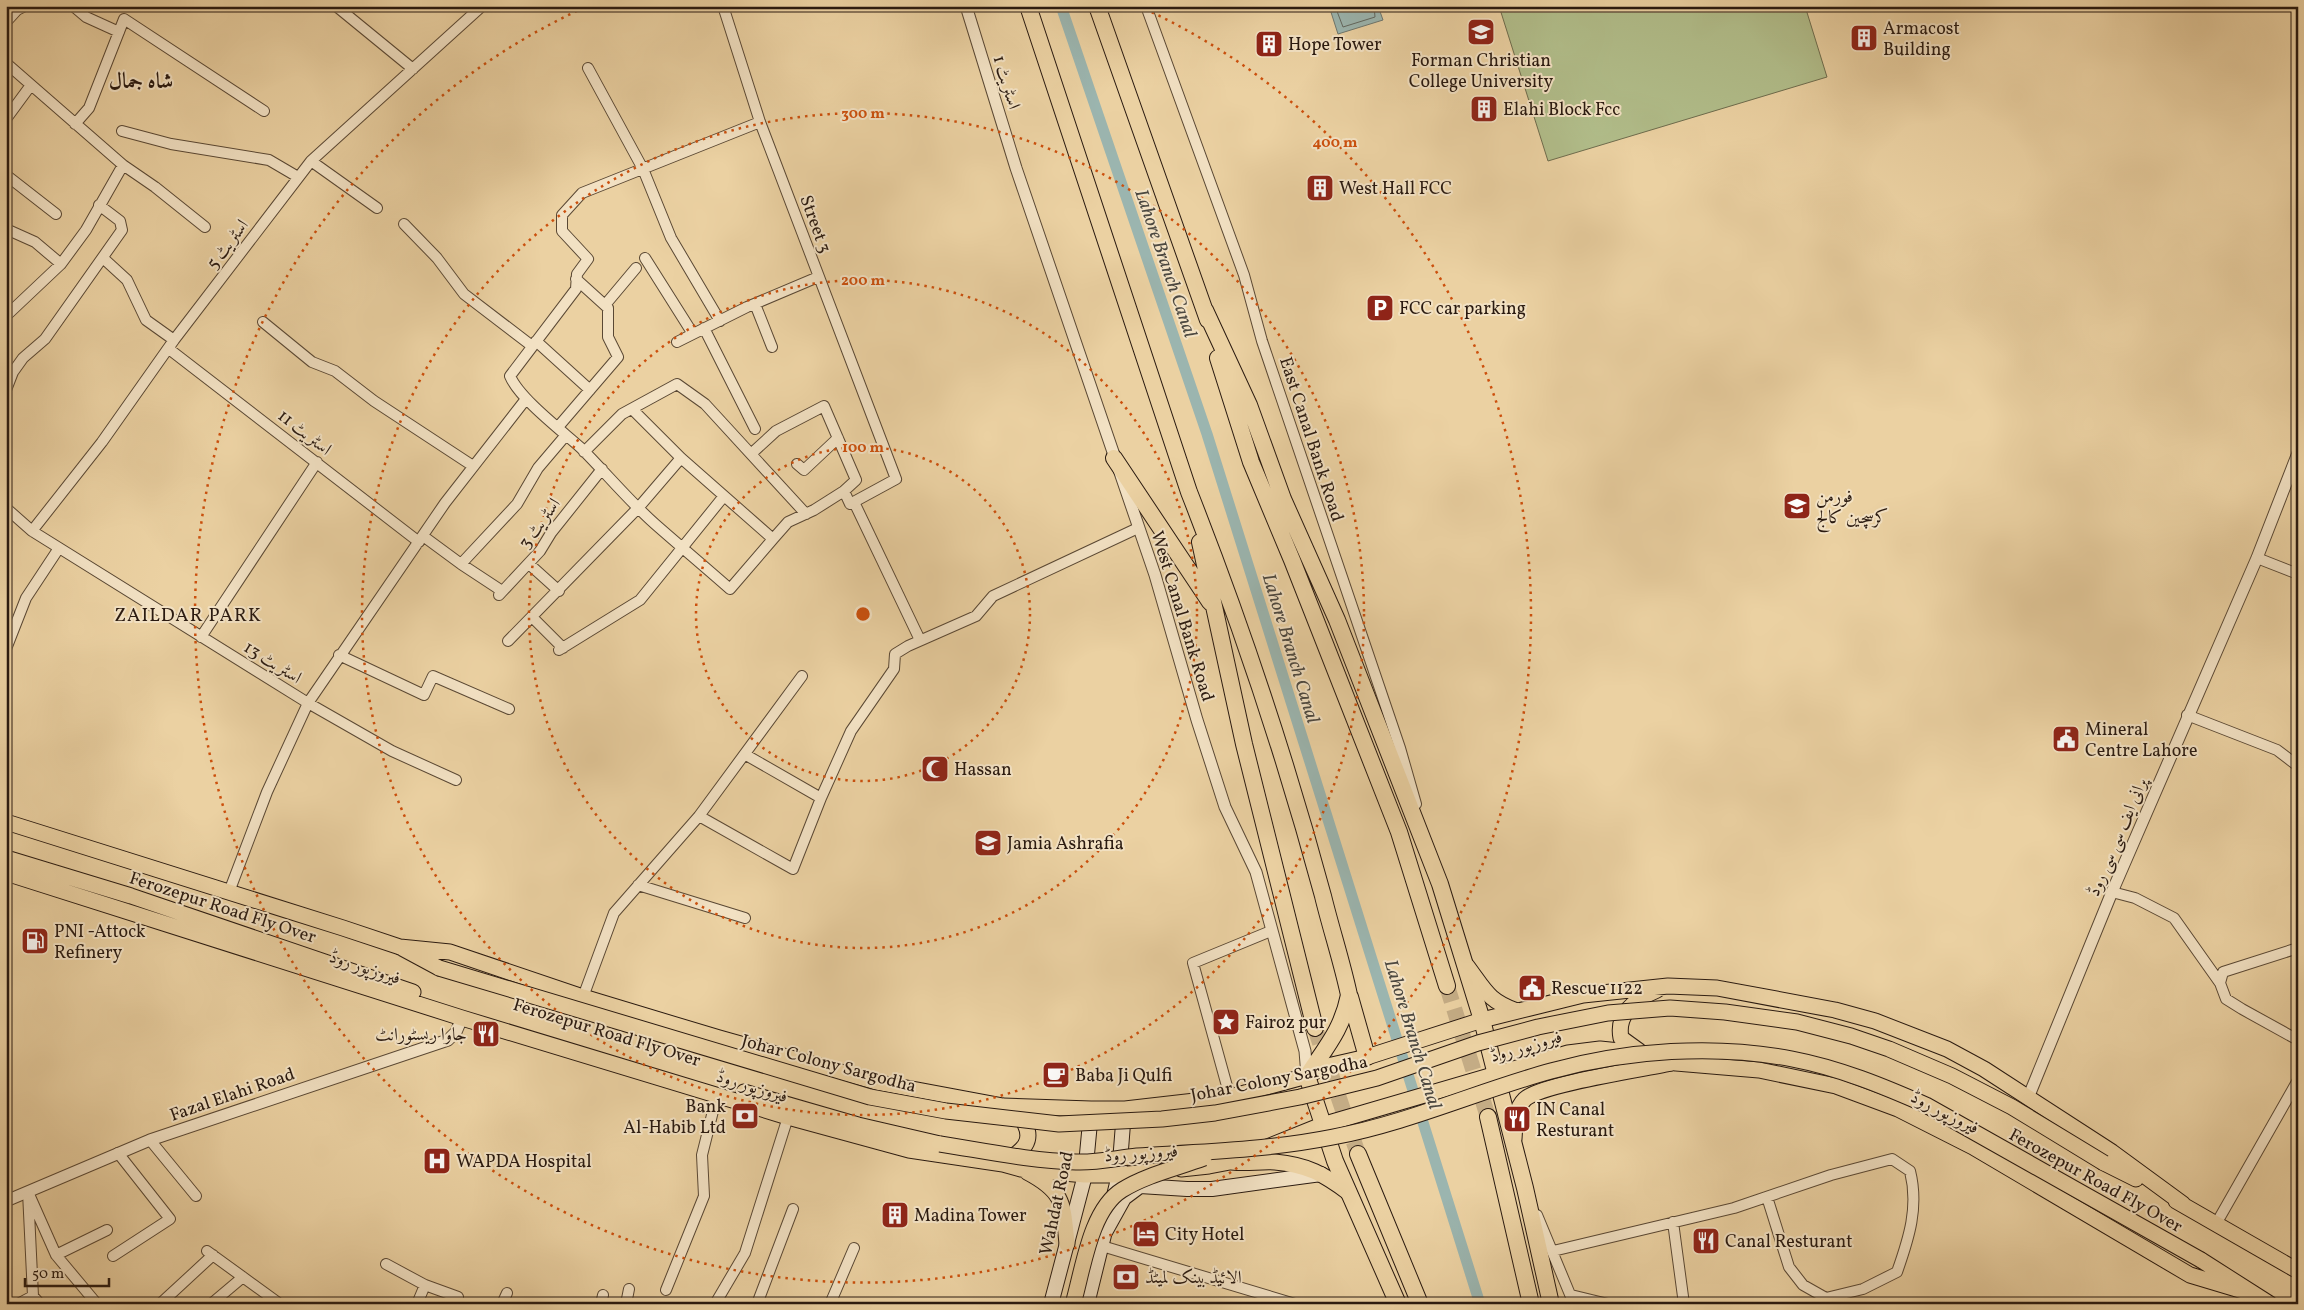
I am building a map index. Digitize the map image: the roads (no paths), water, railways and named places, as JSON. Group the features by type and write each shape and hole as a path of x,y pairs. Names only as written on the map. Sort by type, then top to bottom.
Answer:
{"highway":[{"path":"1028,6 1189,492 1220,569 1261,688 1299,808 1367,1057"},
{"path":"1097,6 1205,310 1251,462 1292,560 1399,832 1446,986"},
{"path":"1104,6 1121,71"},
{"path":"1205,310 1249,405 1283,498 1337,620 1440,884 1482,1020 1525,1188 1552,1304"},
{"path":"1114,458 1216,610"},
{"path":"1189,492 1244,744 1314,1028"},
{"path":"1349,995 1345,1015 1337,1033 1307,1076 1322,1125 1349,1193 1398,1304"},
{"path":"1488,1117 1531,1304"},
{"path":"1358,1154 1420,1304"}],"main road":[{"name":"فیروزپور روڈ","path":"6,822 400,947 439,968"},
{"name":"Ferozepur Road Fly Over","path":"6,858 131,896 532,1030 858,1125 940,1144 1003,1154 1077,1162 1136,1156 1225,1157 1368,1129 1553,1070 1613,1059 1670,1052 1740,1052 1792,1059 1867,1080 1911,1098 2201,1260"},
{"name":"فیروزپور روڈ","path":"6,873 462,1018 788,1117 909,1150 1003,1164 1021,1169 1085,1175 1119,1175 1209,1166 1225,1157 1322,1125 1568,1053 1600,1049 1639,1053 1676,1063 1759,1070 1826,1084 1898,1109 1973,1147 2190,1275 2270,1304"},
{"name":"فیروزپور روڈ","path":"400,947 450,952 583,997 719,1038 880,1083 1003,1106 1091,1109 1125,1109 1230,1097 1307,1076 1323,1067 1367,1057 1482,1020 1583,996 1668,986 1717,988 1835,1010 1875,1021 1946,1049 1984,1069 2112,1152 2183,1204"},
{"path":"1465,963 1493,1000 1500,1005 1518,1011"},
{"name":"Johar Colony Sargodha","path":"439,968 870,1097 946,1111 1059,1124 1162,1119 1215,1113 1300,1097 1377,1078 1478,1043 1608,1013 1670,1008 1725,1012 1797,1022 1852,1036 1889,1049 1952,1076 2012,1107 2104,1163"},
{"path":"1650,1056 1625,1043 1621,1038 1620,1024 1631,1004 1642,996 1668,986"},
{"path":"1568,1053 1633,1071"},
{"path":"1514,1146 1516,1115 1526,1098 1535,1093 1565,1085 1676,1063"},
{"path":"1003,1106 1020,1114 1028,1130 1025,1149 1003,1164"},
{"name":"Wahdat Road","path":"1052,1304 1085,1175 1091,1109"},
{"path":"1087,1304 1119,1175 1125,1109"},
{"path":"1073,1304 1095,1225 1105,1208 1120,1191 1137,1182 1225,1157 1248,1164 1273,1162 1312,1169 1349,1193"},
{"name":"فیروزپور روڈ","path":"2104,1163 2183,1204 2298,1271"},
{"path":"1021,1169 1054,1189 1064,1214 1067,1244"},
{"path":"1119,1175 1146,1185 1173,1189 1212,1189 1321,1174"},
{"path":"1103,1240 1124,1198 1132,1191 1146,1185"},
{"name":"فیروزپور روڈ","path":"2201,1260 2253,1298"}],"street":[{"path":"6,22 17,10 25,6"},
{"path":"73,6 86,17 119,32"},
{"path":"336,6 414,69"},
{"name":"اسٹریٹ 5","path":"32,531 102,442 172,344 311,161 482,6"},
{"name":"Street 3","path":"723,6 760,122 896,479 854,502"},
{"name":"اسٹریٹ 1","path":"966,6 1016,168"},
{"name":"East Canal Bank Road","path":"1146,6 1244,276 1262,341 1400,748 1440,884"},
{"path":"75,124 89,108 124,19 264,111"},
{"path":"6,63 123,165 155,187 204,227"},
{"path":"588,68 643,169 671,238 720,320"},
{"path":"6,119 31,85"},
{"path":"751,454 776,431 824,406 856,480 844,491 806,514 788,522 730,589 682,545 655,524 602,469 526,400 514,385 510,376 576,289 577,274 588,259 562,231 562,215 582,193 760,122"},
{"path":"122,131 171,144 269,160 298,177"},
{"path":"311,161 378,208"},
{"path":"7,315 61,264 86,230 123,165"},
{"name":"West Canal Bank Road","path":"1016,168 1155,575 1197,720 1225,807 1256,872 1305,1051 1307,1076"},
{"path":"6,175 56,214"},
{"path":"6,390 10,371 45,339 122,230 120,220 99,205"},
{"path":"404,224 437,258 464,294 534,343 590,390"},
{"path":"6,229 35,242 61,264"},
{"name":"اسٹریٹ 11","path":"103,258 127,280 146,320 172,344 317,462 421,539 461,564 500,593"},
{"path":"645,258 694,334"},
{"path":"605,305 636,268"},
{"path":"677,342 720,320 818,277"},
{"path":"558,428 618,357 608,337 608,308 576,279"},
{"path":"755,304 772,347"},
{"path":"263,322 312,362 335,371 374,400 473,466"},
{"path":"704,328 755,429"},
{"path":"584,452 622,414 678,384 705,404 806,514"},
{"path":"229,892 267,792 308,703 339,655 473,466 526,400"},
{"path":"632,409 681,458 773,539"},
{"path":"461,564 517,504 538,468 566,435"},
{"path":"797,464 804,470 838,438"},
{"name":"پرانی ایف سی سی روڈ","path":"2028,1098 2112,892 2257,558 2298,453"},
{"path":"508,642 639,507 681,458"},
{"path":"201,637 317,462"},
{"name":"اسٹریٹ 3","path":"500,593 530,564 572,506 602,469"},
{"path":"844,491 850,504 854,502 920,640"},
{"path":"532,617 561,649 640,600 682,545 724,496"},
{"name":"اسٹریٹ 13","path":"6,508 32,531 308,703 392,751 456,780"},
{"path":"698,816 793,869 821,798 851,731 894,669 895,654 920,640 976,616 993,596 1138,528"},
{"path":"6,650 26,598 59,548"},
{"path":"2257,558 2298,574"},
{"path":"530,564 559,591"},
{"path":"339,655 424,695 433,676 509,709"},
{"path":"583,997 614,913 698,816 746,755 802,676"},
{"path":"2188,715 2277,750 2298,766"},
{"path":"746,755 821,798"},
{"path":"638,885 745,918"},
{"path":"2112,892 2135,898 2174,918 2220,983 2226,999 2242,1010 2298,1040"},
{"path":"1230,1097 1193,963 1271,931"},
{"path":"2220,983 2223,972 2298,948"},
{"name":"Fazal Elahi Road","path":"6,1201 150,1140 448,1040 456,1032 462,1018"},
{"path":"2216,1224 2298,1080"},
{"path":"666,1290 704,1196 702,1155 717,1095"},
{"path":"715,1304 745,1253 788,1117"},
{"path":"150,1140 196,1196"},
{"path":"113,1256 170,1219 118,1153"},
{"path":"1553,1251 1734,1208 1832,1175 1892,1159 1910,1171 1914,1185 1912,1228 1897,1272 1863,1289 1826,1298 1803,1284 1789,1267 1767,1197"},
{"path":"1525,1188 1573,1299 1608,1304"},
{"path":"28,1192 56,1255 97,1304"},
{"path":"28,1192 33,1296 40,1304"},
{"path":"757,1304 792,1209"},
{"path":"1674,1222 1684,1304"},
{"path":"56,1255 107,1230"},
{"path":"1103,1240 1295,1304"},
{"path":"830,1304 854,1248"},
{"path":"160,1304 210,1253 280,1304"},
{"path":"386,1264 425,1285 458,1297"},
{"path":"211,1304 243,1277"},
{"path":"417,1304 425,1285"},
{"path":"626,1304 629,1289"},
{"path":"502,1304 507,1293"},
{"path":"18,1304 33,1296"}],"water":[{"path":"1329,6 1378,6 1383,20 1338,34"}],"waterway":[{"name":"Lahore Branch Canal","path":"1061,6 1207,434 1480,1304"}],"tunnel":[{"path":"1447,986 1488,1117"},
{"path":"1315,1028 1358,1154"}],"place":[{"name":"Forman Christian College University","path":"1481,32"},
{"name":"Armacost Building","path":"1864,38"},
{"name":"Hope Tower","path":"1269,44"},
{"name":"Elahi Block Fcc","path":"1484,109"},
{"name":"West Hall FCC","path":"1320,188"},
{"name":"FCC car parking","path":"1380,308"},
{"name":"فورمن کرسچین کالج","path":"1797,506"},
{"name":"Mineral Centre Lahore","path":"2066,739"},
{"name":"Hassan","path":"935,769"},
{"name":"Jamia Ashrafia","path":"988,843"},
{"name":"PNI -Attock Refinery","path":"35,941"},
{"name":"Rescue 1122","path":"1532,988"},
{"name":"Fairoz pur","path":"1226,1022"},
{"name":"جاوا ریسٹورانٹ","path":"486,1034"},
{"name":"Baba Ji Qulfi","path":"1056,1075"},
{"name":"Bank Al-Habib Ltd","path":"745,1116"},
{"name":"IN Canal Resturant","path":"1517,1119"},
{"name":"WAPDA Hospital","path":"437,1161"},
{"name":"Madina Tower","path":"895,1215"},
{"name":"City Hotel","path":"1146,1234"},
{"name":"Canal Resturant","path":"1706,1241"},
{"name":"الائیڈ بینک لمیٹڈ","path":"1126,1277"}],"district":[{"name":"شاہ جمال","path":"141,80"},
{"name":"ZAILDAR PARK","path":"188,614"}]}
